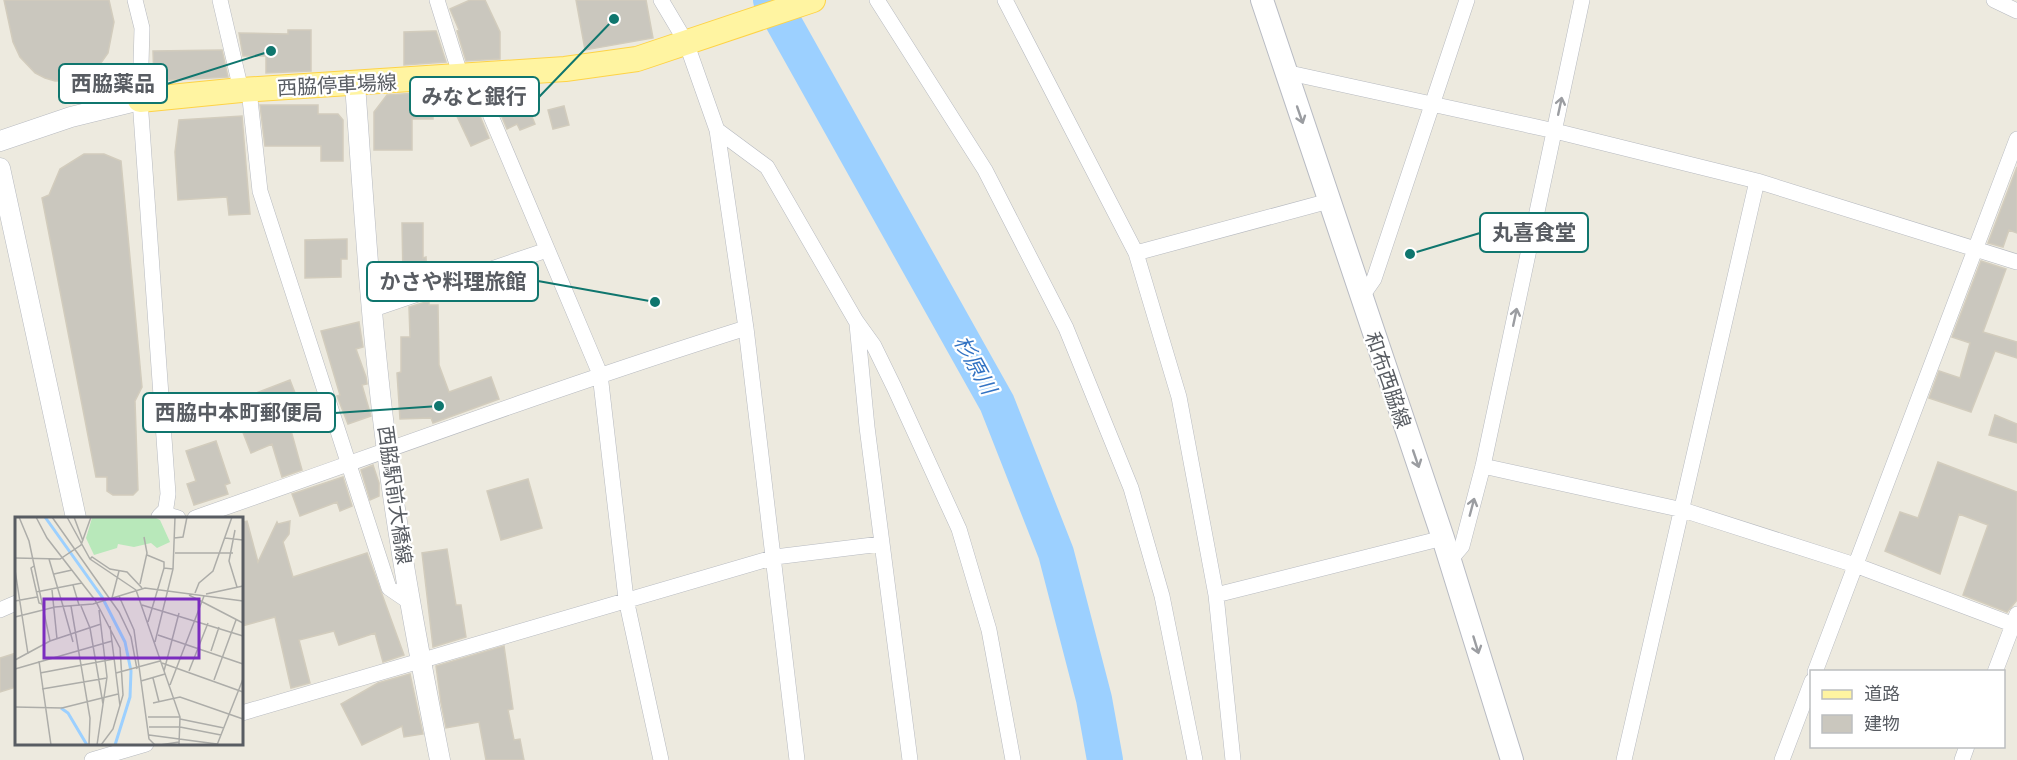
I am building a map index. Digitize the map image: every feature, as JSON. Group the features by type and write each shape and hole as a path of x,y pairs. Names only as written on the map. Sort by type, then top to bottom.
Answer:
{"main road":[{"name":"西脇停車場線","path":"140,100 245,90 565,69 637,59 813,0"},
{"name":"和布西脇線","path":"1262,0 1360,299 1443,538 1512,760"}],"street":[{"path":"135,0 142,28 140,100 168,517"},
{"path":"220,0 245,90 260,191 389,588 411,603"},
{"path":"437,0 468,76 600,374 626,599 661,760"},
{"path":"661,0 694,39 717,130 746,328 775,557 797,760"},
{"path":"877,0 985,170 1066,328 1131,488 1162,596 1195,760"},
{"path":"1005,0 1136,252 1179,397 1216,595 1233,760"},
{"path":"1360,299 1374,279 1467,0"},
{"path":"1450,560 1462,546 1483,466 1582,0"},
{"path":"1994,0 2017,11"},
{"path":"1285,72 1555,131 1757,182 2017,262"},
{"name":"西脇駅前大橋線","path":"355,84 371,310 387,452 420,662 440,760"},
{"path":"0,141 71,117 140,100"},
{"path":"717,130 767,167 856,321 874,346 959,529 989,630 1013,760"},
{"path":"1816,670 2017,139"},
{"path":"0,168 76,517"},
{"path":"1624,760 1757,182"},
{"path":"1136,252 1329,201"},
{"path":"371,310 547,250"},
{"path":"856,321 881,544 910,760"},
{"path":"201,517 600,374 746,328"},
{"path":"1483,466 1683,510 1855,565 2016,622 1996,670"},
{"path":"1216,595 1443,538"},
{"path":"243,713 775,557 881,544"},
{"path":"0,610 15,603"},
{"path":"1782,760 1810,686"},
{"path":"92,760 143,745"}],"building":[{"path":"4,0 109,0 114,22 108,53 96,70 77,80 55,81 35,73 20,57 13,42"},
{"path":"470,0 485,0 500,32 500,59 466,61 457,31 459,30 450,9"},
{"path":"576,0 646,0 653,38 585,50"},
{"path":"288,30 311,30 311,71 266,73 266,56 243,56 239,33 288,34"},
{"path":"436,31 446,62 404,65 404,32"},
{"path":"222,50 228,77 154,81 153,51"},
{"path":"519,86 535,124 520,130 517,124 507,129 490,88 499,88 499,94"},
{"path":"469,89 489,138 471,146 445,91"},
{"path":"433,92 433,119 412,119 412,150 374,150 374,112 387,95"},
{"path":"260,105 318,105 318,114 338,114 343,120 343,161 321,161 321,146 265,146"},
{"path":"564,106 569,125 553,129 548,110"},
{"path":"242,116 250,214 229,215 227,197 178,200 175,152 179,120"},
{"path":"84,154 104,154 121,161 142,387 135,401 138,490 133,495 113,495 107,491 107,477 96,477 42,198 49,195 60,169"},
{"path":"2017,167 2017,233 2009,230 2003,247 1988,243"},
{"path":"402,223 423,223 423,258 426,257 427,280 409,287 409,278 403,278"},
{"path":"347,239 347,259 341,259 341,277 305,278 305,240"},
{"path":"1981,261 2006,269 1983,332 2017,342 2017,358 1995,351 1971,412 1929,398 1939,371 1960,378 1970,343 1952,337"},
{"path":"429,301 429,305 438,305 439,365 449,392 491,377 499,399 433,423 431,418 400,419 397,373 401,372 401,337 410,337 409,307"},
{"path":"359,322 363,347 356,349 366,377 367,384 362,385 371,416 348,424 337,396 340,395 321,331"},
{"path":"290,380 297,398 288,401 298,424 290,427 302,470 282,477 272,444 251,453 242,430 259,424 248,396"},
{"path":"1995,415 2017,424 2017,443 1989,435"},
{"path":"216,441 230,483 225,485 228,494 194,505 187,484 196,481 186,451"},
{"path":"1938,462 2017,492 2017,600 2007,612 1963,595 1988,525 1959,514 1940,574 1885,551 1900,512 1918,518"},
{"path":"373,465 379,483 379,496 370,500 361,470"},
{"path":"343,477 352,506 340,511 337,502 300,516 292,494"},
{"path":"528,479 542,528 501,540 487,491"},
{"path":"247,521 258,562 277,522 278,524 290,521 289,534 283,542 293,577 367,553 404,655 383,662 375,633 339,645 334,631 299,640 310,683 291,688 275,617 243,626 243,522"},
{"path":"447,549 456,605 461,605 466,637 433,647 422,553"},
{"path":"504,646 513,709 508,710 514,740 520,739 524,760 486,760 479,722 446,728 441,703 436,666"},
{"path":"15,653 15,687 0,692 0,658"},
{"path":"410,674 423,734 404,737 402,726 362,745 341,704 378,683"}],"waterway":[{"name":"杉原川","path":"771,0 997,403 1056,553 1094,699 1105,760"}],"place":[{"name":"みなと銀行","path":"614,19"},
{"name":"西脇薬品","path":"271,51"},
{"name":"丸喜食堂","path":"1410,254"},
{"name":"かさや料理旅館","path":"655,302"},
{"name":"西脇中本町郵便局","path":"439,406"}]}
